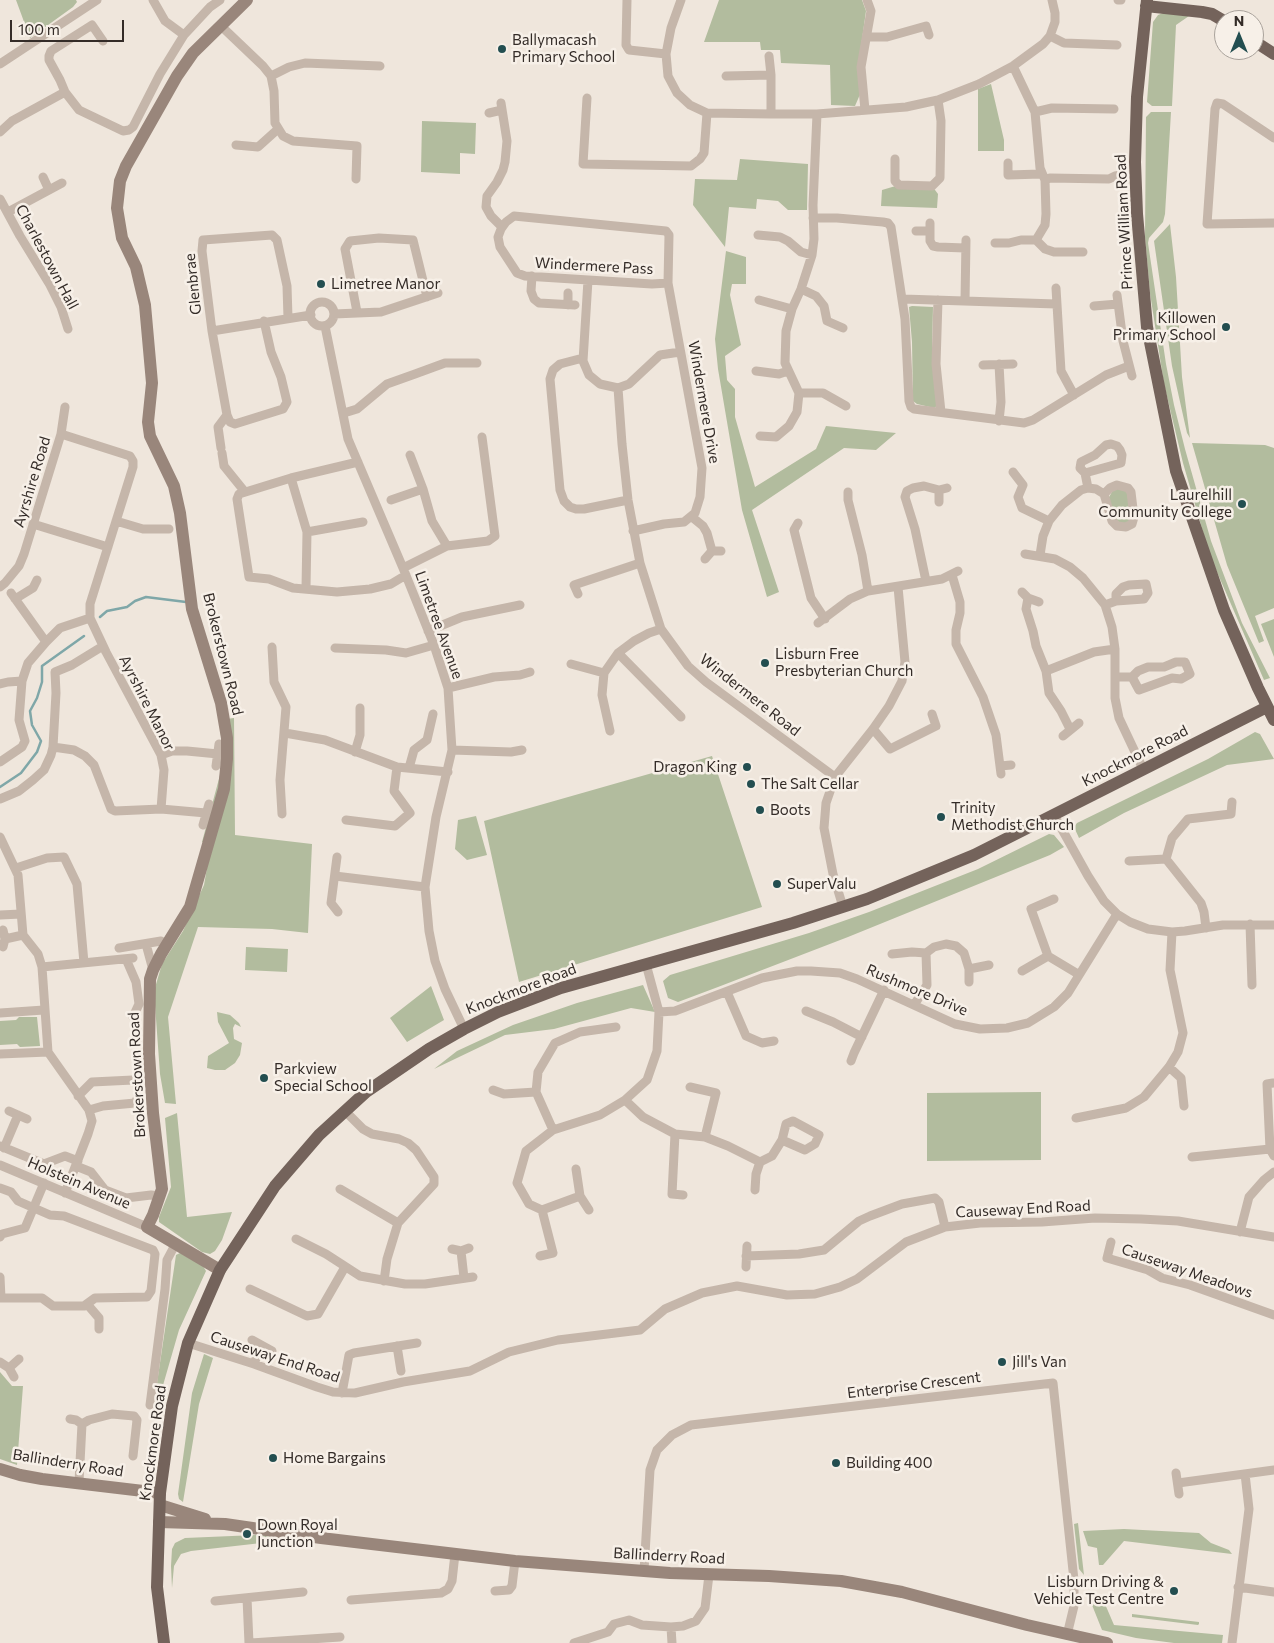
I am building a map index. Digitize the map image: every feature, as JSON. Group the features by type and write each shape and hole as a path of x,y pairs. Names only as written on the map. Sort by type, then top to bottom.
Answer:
{"main road":[{"path":"1146,3 1214,15"},
{"name":"Prince William Road","path":"1146,3 1135,162 1137,214 1147,327 1176,471 1224,610 1266,707 1274,720"},
{"name":"Knockmore Road","path":"164,1643 157,1587 160,1499 172,1406 188,1344 220,1270 275,1186 319,1135 366,1092 399,1068 464,1029 498,1012 561,988 756,934 843,907 929,874 1054,815 1266,707"}],"street":[{"path":"0,64 86,3 97,0"},
{"path":"153,0 165,21 184,35"},
{"path":"103,41 92,25 51,51 48,56 49,60 65,92 79,110 123,131 129,130 184,35 210,7 220,0"},
{"name":"Brokerstown Road","path":"147,1227 160,1196 162,1181 153,1113 149,1054 150,979 152,970 190,907 224,789 227,738 221,702 192,609 180,513 174,486 150,436 148,422 152,383 145,305 136,267 122,238 117,208 117,193 126,166 177,76 190,57 247,0"},
{"path":"627,0 626,45 629,50 666,54"},
{"path":"681,0 671,28 666,54 668,76 677,93 690,106 707,113 771,114 817,114 906,107 938,100 978,84 1012,66 1043,44 1050,36 1055,22 1052,0"},
{"path":"865,110 862,67 871,11 867,0"},
{"path":"220,26 263,66 271,76 274,91 275,123 283,136 293,141 357,146 356,179"},
{"path":"866,37 887,38 926,26 929,35"},
{"path":"1050,36 1064,43 1117,45"},
{"path":"769,56 771,114"},
{"path":"271,76 289,67 305,63 380,66"},
{"path":"1012,66 1035,112 1046,195 1045,225 1036,240"},
{"path":"726,76 771,75"},
{"path":"0,132 12,121 65,92"},
{"path":"586,98 584,164 691,166 704,153 707,113"},
{"path":"895,159 895,181 899,185 932,186 940,178 941,121 938,100"},
{"path":"1274,138 1223,104 1217,103 1207,224 1274,223"},
{"path":"489,112 502,106 507,141 503,170 487,196 486,207 491,216 504,225"},
{"path":"1035,112 1052,108 1114,109"},
{"path":"760,436 776,437 789,426 797,412 799,393 785,363 786,331 792,309 802,289 812,255 817,114"},
{"path":"236,146 258,147 278,129"},
{"path":"1008,163 1008,175 1110,179 1120,175"},
{"path":"43,177 50,190"},
{"path":"8,212 62,182"},
{"name":"Charlestown Hall","path":"0,199 50,285 61,307 68,329"},
{"name":"Windermere Drive","path":"504,225 514,216 666,231 669,235 668,282 702,468 700,497 692,517"},
{"path":"813,218 837,218 888,223 891,227 903,300 908,347 909,401 911,407 999,421 1024,423 1029,422 1106,375 1129,366"},
{"name":"Windermere Pass","path":"504,225 498,237 500,246 517,273 525,276 652,284 668,282"},
{"path":"916,231 930,227 930,241 933,246 965,244 965,301"},
{"name":"Glenbrae","path":"245,492 224,466 221,451 218,427 227,415 212,331 202,252 203,240 272,235 277,240 287,286 288,318"},
{"path":"758,235 780,238 788,241 801,252 812,255"},
{"path":"357,312 345,250 350,241 379,238 413,240 427,297"},
{"path":"995,243 1036,240 1045,250 1054,252 1083,252"},
{"path":"532,276 531,291 534,299 539,303 572,305 568,292"},
{"path":"588,280 583,358 589,375 600,384 618,388 629,384 660,355 680,352"},
{"path":"1056,288 1061,371 1074,395"},
{"path":"802,289 816,296 824,306 827,321 843,328"},
{"path":"334,314 381,312 438,293"},
{"path":"759,300 792,309"},
{"path":"903,300 1056,304"},
{"path":"938,300 936,364 941,412"},
{"path":"1094,306 1117,300 1123,340 1132,376"},
{"path":"322,303 329,305 334,314 332,321 325,326 315,324 311,315 315,305 322,303"},
{"name":"Glenbrae","path":"212,331 264,321 311,315"},
{"path":"227,415 230,422 234,424 283,409 287,402 281,377 271,352 264,321"},
{"name":"Limetree Avenue","path":"325,326 348,439 434,645 448,688 452,750 436,817 425,887 429,931 435,961 445,989 464,1029"},
{"path":"583,358 560,364 553,370 550,379 560,490 564,501 570,507 576,509 628,500"},
{"path":"344,412 356,409 387,384 445,363 477,363"},
{"path":"999,364 1002,402 999,421"},
{"path":"983,365 1013,364"},
{"path":"756,371 779,374 788,371"},
{"name":"Windermere Road","path":"618,388 622,444 633,531 640,563 661,629 688,666 706,682 835,777"},
{"path":"799,393 823,393 846,406"},
{"name":"Ayrshire Road","path":"0,587 19,566 61,434 65,407"},
{"path":"0,762 22,747 25,741 19,720 22,681 28,663 60,628 90,618 90,604 132,467 133,461 130,456 61,434"},
{"path":"358,462 291,478 239,494 237,499 248,577 269,579 293,588 337,592 370,589 391,584 404,571 447,546 488,541 495,536 482,437"},
{"path":"1085,473 1120,463 1122,456 1120,450 1117,446 1106,445 1095,455 1081,462 1080,468 1085,473 1088,488"},
{"path":"410,455 423,489 432,521 447,546"},
{"path":"1013,472 1023,485 1018,497 1022,508 1049,521"},
{"path":"291,478 307,532 306,588"},
{"path":"1040,555 1043,536 1049,521 1072,496 1088,488 1096,489 1104,494 1112,521 1117,526 1126,527 1139,518 1128,488 1117,485 1110,488 1104,494"},
{"path":"926,581 906,497 907,491 924,486 943,489 939,502"},
{"path":"391,500 423,489"},
{"path":"845,497 862,554 868,591"},
{"path":"633,531 664,524 684,522 692,517 703,526 716,551 706,559"},
{"path":"116,521 143,529 168,529"},
{"path":"307,532 363,522"},
{"path":"33,524 108,546"},
{"path":"793,527 811,598 822,621 850,599 868,591 942,579 955,573 960,602 956,644 983,697 996,735 1001,770 1011,765"},
{"path":"1025,554 1055,559 1070,567 1083,578 1105,605 1112,627 1115,649 1115,698 1119,718 1143,769"},
{"path":"578,594 574,585 640,563"},
{"path":"37,580 33,588 13,596 46,642"},
{"path":"843,907 833,874 824,828 826,803 835,777 874,729 902,681 904,653 898,587"},
{"path":"1039,602 1025,595 1026,609 1036,646 1046,671 1049,693 1070,729"},
{"path":"1105,605 1116,601"},
{"path":"428,631 462,617 520,605"},
{"name":"Ayrshire Manor","path":"90,618 161,755 164,770 161,809"},
{"path":"610,731 602,695 604,673 618,653 634,641 661,629"},
{"path":"335,648 386,650 406,653 434,645"},
{"path":"0,799 19,791 44,770 53,746 56,693 55,672 72,665 103,646"},
{"path":"272,647 274,682 286,707 280,780 282,814"},
{"path":"1046,671 1094,652 1115,649"},
{"path":"618,653 680,717"},
{"path":"1115,677 1132,677 1138,671 1148,667 1164,667 1176,662 1185,662 1190,674 1181,679 1172,678 1139,690 1132,677"},
{"path":"571,664 604,673"},
{"path":"448,688 494,677 520,675 530,672"},
{"path":"0,684 22,681"},
{"path":"355,752 360,735 360,708"},
{"path":"409,768 414,750 427,740 433,714"},
{"path":"874,729 890,749 936,726 932,714"},
{"path":"1063,736 1079,723"},
{"path":"285,733 325,740 397,767 448,772"},
{"path":"216,766 219,744"},
{"path":"53,746 74,750 85,756 94,765 111,809 115,811 208,809 203,825"},
{"path":"161,755 172,751 187,750 218,754"},
{"path":"452,750 511,752 522,750"},
{"path":"346,820 396,826 410,814 394,791 397,767"},
{"path":"1166,859 1172,838 1188,819 1231,814 1232,802"},
{"path":"1054,815 1104,901 1117,914 1130,922 1148,929 1172,932 1185,932 1223,925 1274,925"},
{"path":"0,837 18,875 23,935 38,954 42,967 48,1052 89,1110 92,1121 65,1193"},
{"path":"16,868 47,858 64,856 77,884 84,963"},
{"path":"337,857 332,903 338,912"},
{"path":"1129,861 1166,859"},
{"path":"1166,859 1201,903 1206,928"},
{"path":"335,876 425,887"},
{"path":"1054,899 1031,909 1048,956 1078,974"},
{"path":"0,915 21,914"},
{"name":"Rushmore Drive","path":"659,1012 675,1011 762,978 805,970 840,973 884,990 955,1024 980,1029 1007,1028 1028,1023 1054,1008 1068,993 1078,974 1117,914"},
{"path":"1250,924 1252,985"},
{"path":"1076,1118 1126,1108 1144,1097 1169,1067 1178,1052 1183,1033 1170,970 1172,932"},
{"path":"4,939 23,935"},
{"path":"119,948 160,941"},
{"path":"146,944 152,970"},
{"path":"892,954 926,953 946,944 956,946 964,953 969,969 969,982"},
{"path":"914,1005 928,985 926,953"},
{"path":"1022,971 1048,956"},
{"path":"42,967 129,958 136,982 139,1004 133,1017"},
{"path":"580,1196 542,1210 529,1204 517,1182 526,1151 553,1130 600,1115 625,1100 647,1080 657,1051 659,1012 646,964"},
{"path":"969,969 989,965"},
{"path":"851,1061 884,990"},
{"path":"727,992 746,1036 762,1043 774,1042"},
{"path":"0,1013 44,1010"},
{"path":"806,1011 862,1036"},
{"path":"553,1130 536,1092 538,1072 555,1043 580,1032 616,1028"},
{"path":"0,1054 48,1052"},
{"path":"1169,1067 1181,1078 1184,1106"},
{"path":"78,1096 92,1082 133,1080 137,1084 138,1097 135,1103 103,1106 89,1110"},
{"path":"1192,1157 1272,1152 1267,1084 1273,1083"},
{"path":"690,1087 716,1093 705,1137"},
{"path":"494,1090 504,1094 536,1092"},
{"path":"625,1100 643,1117 676,1134 705,1137 760,1162"},
{"path":"345,1110 367,1132 408,1143 416,1150 434,1177 434,1184 398,1223 387,1259 384,1281"},
{"path":"9,1111 22,1117 2,1147 44,1164 65,1156 90,1172 105,1190 126,1198 151,1195 160,1196"},
{"path":"676,1134 672,1194 683,1195"},
{"path":"755,1190 756,1174 760,1162 772,1156 782,1140"},
{"name":"Holstein Avenue","path":"0,1165 147,1227"},
{"path":"576,1169 580,1196 589,1210"},
{"path":"1240,1232 1250,1197 1264,1180 1274,1172"},
{"path":"0,1237 2,1234 25,1228 44,1183"},
{"path":"0,1188 11,1192 18,1201 50,1215 64,1216 153,1250 155,1254 151,1291 147,1297 96,1298 84,1306 53,1306 42,1298 1,1298 0,1277"},
{"path":"340,1189 398,1223"},
{"path":"746,1256 799,1254 824,1250 859,1222 894,1207 934,1198 939,1202 945,1227"},
{"path":"540,1256 552,1253 542,1210"},
{"name":"Causeway End Road","path":"188,1344 254,1364 317,1387 342,1393 355,1393 403,1382 470,1371 509,1352 558,1340 640,1330 664,1309 702,1294 737,1286 786,1295 815,1294 840,1287 857,1279 906,1242 945,1227 980,1223 1042,1222 1095,1218 1178,1221 1274,1237"},
{"path":"147,1227 220,1270"},
{"path":"296,1239 326,1254 360,1276 405,1284 425,1284 468,1277 460,1249"},
{"name":"Causeway Meadows","path":"1111,1242 1107,1258 1148,1270 1162,1278 1190,1285 1274,1316"},
{"path":"150,1405 167,1260 176,1243"},
{"path":"746,1246 746,1267"},
{"path":"250,1289 307,1316 318,1314 345,1266"},
{"path":"87,1304 99,1318 99,1329"},
{"path":"252,1340 272,1351"},
{"path":"342,1393 349,1355 417,1343"},
{"path":"254,1364 261,1345"},
{"path":"397,1346 401,1370"},
{"path":"9,1368 20,1359"},
{"path":"0,1362 9,1368 14,1378"},
{"name":"Enterprise Crescent","path":"644,1571 650,1470 657,1450 672,1436 691,1426 1052,1383 1074,1580 1074,1606 1067,1635"},
{"path":"82,1424 106,1415 134,1416 137,1420 132,1450"},
{"path":"70,1419 82,1424"},
{"path":"79,1482 82,1424"},
{"name":"Ballinderry Road","path":"0,1469 42,1479 79,1482 131,1490 225,1524"},
{"path":"1178,1483 1274,1470"},
{"path":"1176,1474 1179,1494"},
{"path":"1232,1643 1249,1509 1245,1474"},
{"name":"Ballinderry Road","path":"159,1522 225,1524 514,1561 644,1571 806,1578 858,1584 902,1592 1067,1635 1106,1643"},
{"path":"352,1600 441,1593 448,1589 452,1582 455,1554"},
{"path":"495,1591 509,1590 512,1586 514,1561"},
{"path":"574,1643 608,1632 614,1624 629,1620 642,1625 671,1628 696,1621 705,1608 709,1574"},
{"path":"1238,1587 1274,1592"},
{"path":"215,1601 303,1592"},
{"path":"247,1598 250,1643 303,1641 340,1636"},
{"path":"671,1628 672,1643"}],"green space":[{"path":"16,0 76,0 77,2 73,7 30,38"},
{"path":"719,0 862,0 866,11 858,68 861,92 855,106 831,105 830,65 781,63 780,50 761,50 760,42 704,42"},
{"path":"1163,13 1189,16 1176,25 1172,106 1152,106 1147,102 1153,22 1158,15"},
{"path":"991,84 1004,140 1004,151 978,151 978,89"},
{"path":"1151,112 1171,112 1165,214 1163,222 1149,238 1148,243 1174,405 1211,541 1242,623 1270,678 1264,680 1210,556 1183,463 1164,384 1150,293 1145,237 1146,117"},
{"path":"422,121 476,123 475,154 460,153 460,174 421,172"},
{"path":"740,159 808,164 807,210 788,210 778,201 757,199 756,209 729,207 725,247 693,205 695,179 737,180"},
{"path":"899,185 932,186 938,194 937,208 881,206 882,190"},
{"path":"1170,224 1176,277 1182,377 1190,438 1187,433 1172,366 1154,241"},
{"path":"726,251 746,257 746,284 732,284 730,295 741,345 725,356 727,380 735,389 735,417 755,487 816,449 826,426 896,433 876,450 844,448 752,510 779,592 767,597 742,510 718,369 715,339"},
{"path":"909,307 933,307 932,350 937,406 934,408 917,404 913,401 912,342"},
{"name":"Laurelhill Community College","path":"1192,443 1265,445 1274,448 1274,608 1255,616 1264,641 1259,643 1227,565"},
{"path":"1117,488 1127,491 1132,515 1130,522 1125,524 1116,521 1108,499 1113,490"},
{"path":"1274,619 1274,657 1261,624"},
{"path":"234,718 235,835 312,844 308,933 272,929 198,927 168,1017 176,1104 165,1103 160,1074 154,991 162,964 183,931 204,885 211,845 202,842 224,760 219,720"},
{"path":"1255,732 1260,734 1274,759 1227,765 1124,813 1079,838 1074,827 1077,823 1208,759"},
{"path":"712,756 762,907 519,982 484,821"},
{"path":"476,816 487,855 467,860 455,849 458,820"},
{"path":"1049,834 1054,835 1064,847 1050,855 848,937 718,987 678,1002 668,998 663,981 670,975 809,933 869,912 978,869"},
{"path":"246,947 288,949 287,972 245,970"},
{"path":"643,985 655,1012 631,1008 554,1029 505,1035 434,1069 457,1051 513,1025 577,1003"},
{"path":"431,986 444,1020 407,1042 390,1018"},
{"path":"217,1012 230,1015 241,1027 235,1024 233,1028 234,1039 242,1043 240,1055 235,1063 225,1070 207,1068 208,1056 229,1043 218,1022"},
{"path":"19,1017 37,1017 40,1046 0,1045 0,1021 16,1020"},
{"path":"1041,1092 1041,1160 927,1161 927,1093"},
{"path":"177,1113 187,1217 232,1212 222,1240 215,1251 210,1254 202,1252 159,1222 159,1217 171,1187 165,1118"},
{"path":"180,1253 203,1266 206,1271 179,1330 157,1406 153,1410 176,1255"},
{"path":"204,1354 213,1358 199,1404 183,1502 179,1499 178,1494 192,1393"},
{"path":"0,1372 12,1386 23,1386 17,1465 0,1459"},
{"path":"1078,1523 1084,1575 1079,1569 1074,1524"},
{"path":"1124,1529 1199,1533 1211,1543 1229,1550 1232,1554 1124,1541 1103,1565 1099,1565 1097,1548 1088,1546 1083,1531"},
{"path":"279,1534 279,1541 191,1551 181,1554 174,1566 172,1588 172,1549 175,1543 185,1538"},
{"path":"1098,1594 1105,1604 1114,1625 1223,1635 1222,1643 1174,1643 1136,1638 1102,1630 1090,1600"},
{"path":"1132,1614 1199,1622 1199,1624 1132,1617"}],"waterway":[{"path":"100,617 107,611 127,607 135,601 146,597 186,602"},
{"path":"0,787 21,773 37,752 41,741 32,725 30,711 42,682 42,666 84,636"}],"place":[{"name":"Ballymacash Primary School","path":"502,49"},
{"name":"Limetree Manor","path":"321,284"},
{"name":"Killowen Primary School","path":"1226,327"},
{"name":"Laurelhill Community College","path":"1242,504"},
{"name":"Lisburn Free Presbyterian Church","path":"765,663"},
{"name":"Dragon King","path":"747,767"},
{"name":"The Salt Cellar","path":"751,784"},
{"name":"Boots","path":"760,810"},
{"name":"Trinity Methodist Church","path":"941,817"},
{"name":"SuperValu","path":"777,884"},
{"name":"Parkview Special School","path":"264,1078"},
{"name":"Jill's Van","path":"1002,1362"},
{"name":"Home Bargains","path":"273,1458"},
{"name":"Building 400","path":"836,1463"},
{"name":"Down Royal Junction","path":"247,1534"},
{"name":"Lisburn Driving & Vehicle Test Centre","path":"1174,1591"}]}
